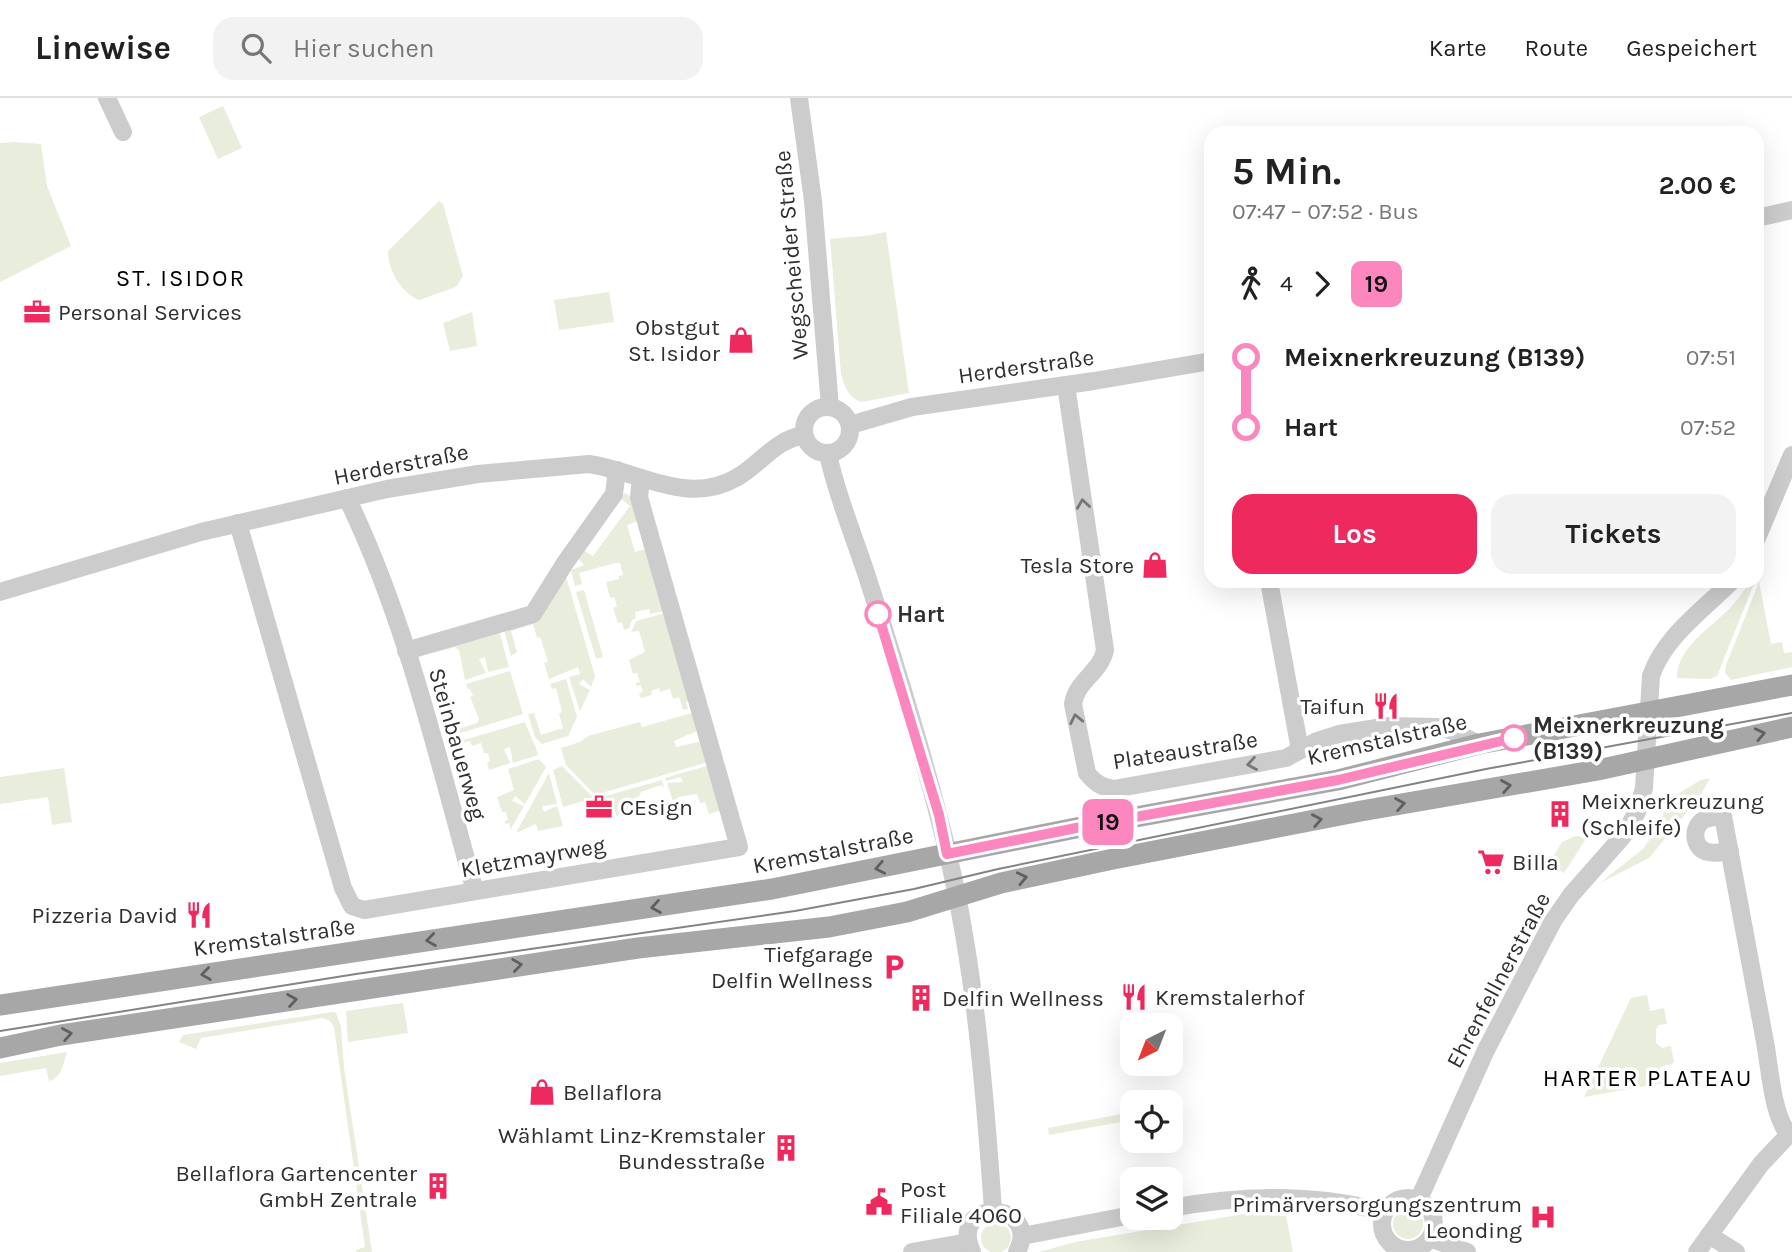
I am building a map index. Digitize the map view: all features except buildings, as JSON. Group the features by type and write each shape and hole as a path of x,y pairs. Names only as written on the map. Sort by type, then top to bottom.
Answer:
{"main road":[{"name":"Kremstalstraße","path":"0,1005 772,889 1081,827 1338,780 1479,744 1792,685"},
{"path":"0,1048 61,1035 517,965 638,948 829,927 906,912 1001,883 1113,859 1438,797 1598,770 1792,727"}],"street":[{"path":"107,98 123,132"},
{"name":"Wegscheider Straße","path":"799,98 813,201 830,407"},
{"path":"1764,216 1792,210"},
{"name":"Herderstraße","path":"850,425 912,407 1204,362"},
{"name":"Plateaustraße","path":"1066,385 1105,650 1099,665 1074,695 1073,704 1087,773 1094,782 1114,789 1286,758 1317,741 1339,734 1388,726 1419,725 1450,730 1479,744"},
{"path":"823,407 842,412 850,425 849,440 844,448 828,454 812,449 804,435 804,426 811,413 823,407"},
{"name":"Herderstraße","path":"0,592 239,523 387,489 478,474 576,463 603,466 677,488 710,488 738,478 774,447 795,436 804,435"},
{"path":"828,454 935,803 947,854 956,896 981,1063 993,1210"},
{"path":"1764,521 1792,455"},
{"name":"Steinbauerweg","path":"406,650 533,614 614,494 617,470"},
{"name":"Kletzmayrweg","path":"239,523 347,900 357,909 364,910 739,847 639,497 641,478"},
{"name":"Steinbauerweg","path":"347,498 364,533 406,650 475,891"},
{"path":"1270,588 1300,750"},
{"name":"Ehrenfellnerstraße","path":"1419,1199 1486,1050 1553,921 1571,895 1623,836 1637,813 1644,788 1651,676 1662,651 1725,588"},
{"path":"1697,1252 1761,1164 1790,1133 1780,1124 1730,851"},
{"path":"1183,1206 1264,1197 1327,1201 1384,1212"},
{"path":"1401,1198 1419,1199 1426,1204 1434,1219 1430,1238 1415,1249 1394,1249 1382,1231 1384,1212 1388,1205 1401,1198"},
{"path":"912,1252 970,1247 968,1234 972,1222 984,1212 993,1210 1011,1216 1020,1228 1019,1244 1120,1218"},
{"path":"1709,1235 1736,1252"},
{"path":"1430,1238 1467,1252"}],"green space":[{"path":"223,106 242,148 218,159 199,117"},
{"path":"0,143 41,144 47,186 71,246 0,282"},
{"path":"439,201 443,204 463,276 456,287 419,300 412,297 397,280 390,266 388,251"},
{"path":"886,232 909,393 862,402 850,395 841,374 830,239"},
{"path":"609,292 614,322 559,330 554,300"},
{"path":"472,312 477,346 450,351 443,323"},
{"path":"625,493 630,496 638,521 627,525 635,552 646,549 664,611 650,614 649,609 635,612 636,618 632,620 629,628 624,630 622,622 618,623 613,608 617,606 614,597 610,598 606,582 619,579 619,576 623,575 620,563 579,573 582,584 575,586 571,570 584,565 577,557 583,550 593,556 630,506 620,498"},
{"path":"565,573 595,676 591,687 583,679 579,684 590,690 580,711 569,677 580,674 578,667 549,679 544,663 548,661 533,624 511,631 517,652 511,656 503,626 540,615"},
{"path":"1746,588 1752,588 1717,676 1710,679 1677,678 1678,667 1688,648"},
{"path":"1757,588 1760,588 1771,644 1782,642 1784,653 1792,652 1792,667 1731,680 1725,673"},
{"path":"584,590 603,657 596,659 576,592"},
{"path":"665,613 690,701 686,702 688,709 683,710 679,697 673,699 670,689 660,692 659,688 651,691 652,695 641,698 641,685 637,686 636,683 640,682 637,673 633,674 629,660 645,652 639,631 631,632 636,621"},
{"path":"499,631 509,667 488,672 485,657 479,659 486,673 465,680 459,650 455,647 433,653 431,648"},
{"path":"510,671 523,714 457,734 455,730 477,723 479,719 470,697 473,696 466,684"},
{"path":"566,679 577,717 568,736 542,744 535,737 528,714 534,713 541,735 563,728 556,688 552,689 550,684"},
{"path":"692,713 697,731 674,741 676,747 699,742 703,745 708,762 595,795 566,765 561,748 580,742 588,736 640,722 642,727"},
{"path":"525,722 538,755 513,763 510,747 504,749 510,763 489,770 488,753 484,753 481,743 472,746 470,741 457,742"},
{"path":"539,759 546,767 525,804 515,796 512,801 524,806 511,829 509,823 505,824 508,820 506,812 502,812 497,797 514,790 508,769"},
{"path":"562,766 595,799 662,780 664,788 661,785 641,792 639,796 643,810 628,814 627,811 617,817 614,809 590,818 583,801 563,807 553,770"},
{"path":"706,766 722,810 709,814 705,802 700,803 697,794 678,797 673,801 667,783 683,782 681,777 666,781 665,778"},
{"path":"64,768 72,822 52,825 48,797 0,804 0,777"},
{"path":"549,773 557,804 542,806 544,812 557,806 563,826 538,831 536,824 516,833"},
{"path":"1710,778 1700,796 1649,858 1600,883 1643,849 1659,826 1669,799 1701,780"},
{"path":"1575,836 1587,837 1564,873 1555,867 1553,857 1562,842"},
{"path":"1647,995 1650,1011 1664,1008 1667,1024 1659,1025 1656,1029 1656,1043 1662,1048 1671,1046 1674,1063 1660,1067 1663,1083 1584,1097 1631,998"},
{"path":"403,1003 408,1033 348,1042 346,1011"},
{"path":"336,1013 341,1027 344,1068 372,1252 356,1252 365,1247 334,1027 330,1021 323,1018 201,1038 196,1049 179,1042 183,1035"},
{"path":"67,1052 59,1073 49,1081 46,1068 0,1076 0,1063"},
{"path":"1120,1114 1120,1122 1049,1135 1048,1128"},
{"path":"1408,1209 1419,1213 1423,1224 1419,1235 1408,1239 1397,1235 1393,1224 1397,1213"},
{"path":"1244,1214 1286,1216 1293,1252 1039,1252 1075,1242 1147,1230 1183,1230 1183,1224"},
{"path":"996,1223 1002,1224 1010,1232 1010,1244 1002,1252 996,1253 990,1252 982,1244 981,1238 982,1232 990,1224"}],"tram line":[{"path":"0,1031 356,974 795,911 914,889 998,869 1486,769 1792,713"}],"bus line":[{"name":"19","path":"878,614 939,815 947,854 1338,780 1479,744 1514,738"}],"place":[{"name":"Personal Services","path":"37,312"},
{"name":"Obstgut St. Isidor","path":"741,340"},
{"name":"Tesla Store","path":"1155,565"},
{"name":"Hart","path":"878,614"},
{"name":"Taifun","path":"1386,706"},
{"name":"Meixnerkreuzung (B139)","path":"1514,738"},
{"name":"CEsign","path":"599,807"},
{"name":"Meixnerkreuzung (Schleife)","path":"1560,814"},
{"name":"Billa","path":"1491,862"},
{"name":"Pizzeria David","path":"199,915"},
{"name":"Tiefgarage Delfin Wellness","path":"894,967"},
{"name":"Kremstalerhof","path":"1134,997"},
{"name":"Delfin Wellness","path":"921,998"},
{"name":"Bellaflora","path":"542,1092"},
{"name":"Wählamt Linz-Kremstaler Bundesstraße","path":"786,1148"},
{"name":"Bellaflora Gartencenter GmbH Zentrale","path":"438,1186"},
{"name":"Post Filiale 4060","path":"879,1202"},
{"name":"Primärversorgungszentrum Leonding","path":"1543,1217"}],"district":[{"name":"ST. ISIDOR","path":"181,278"},
{"name":"HARTER PLATEAU","path":"1648,1078"}]}
